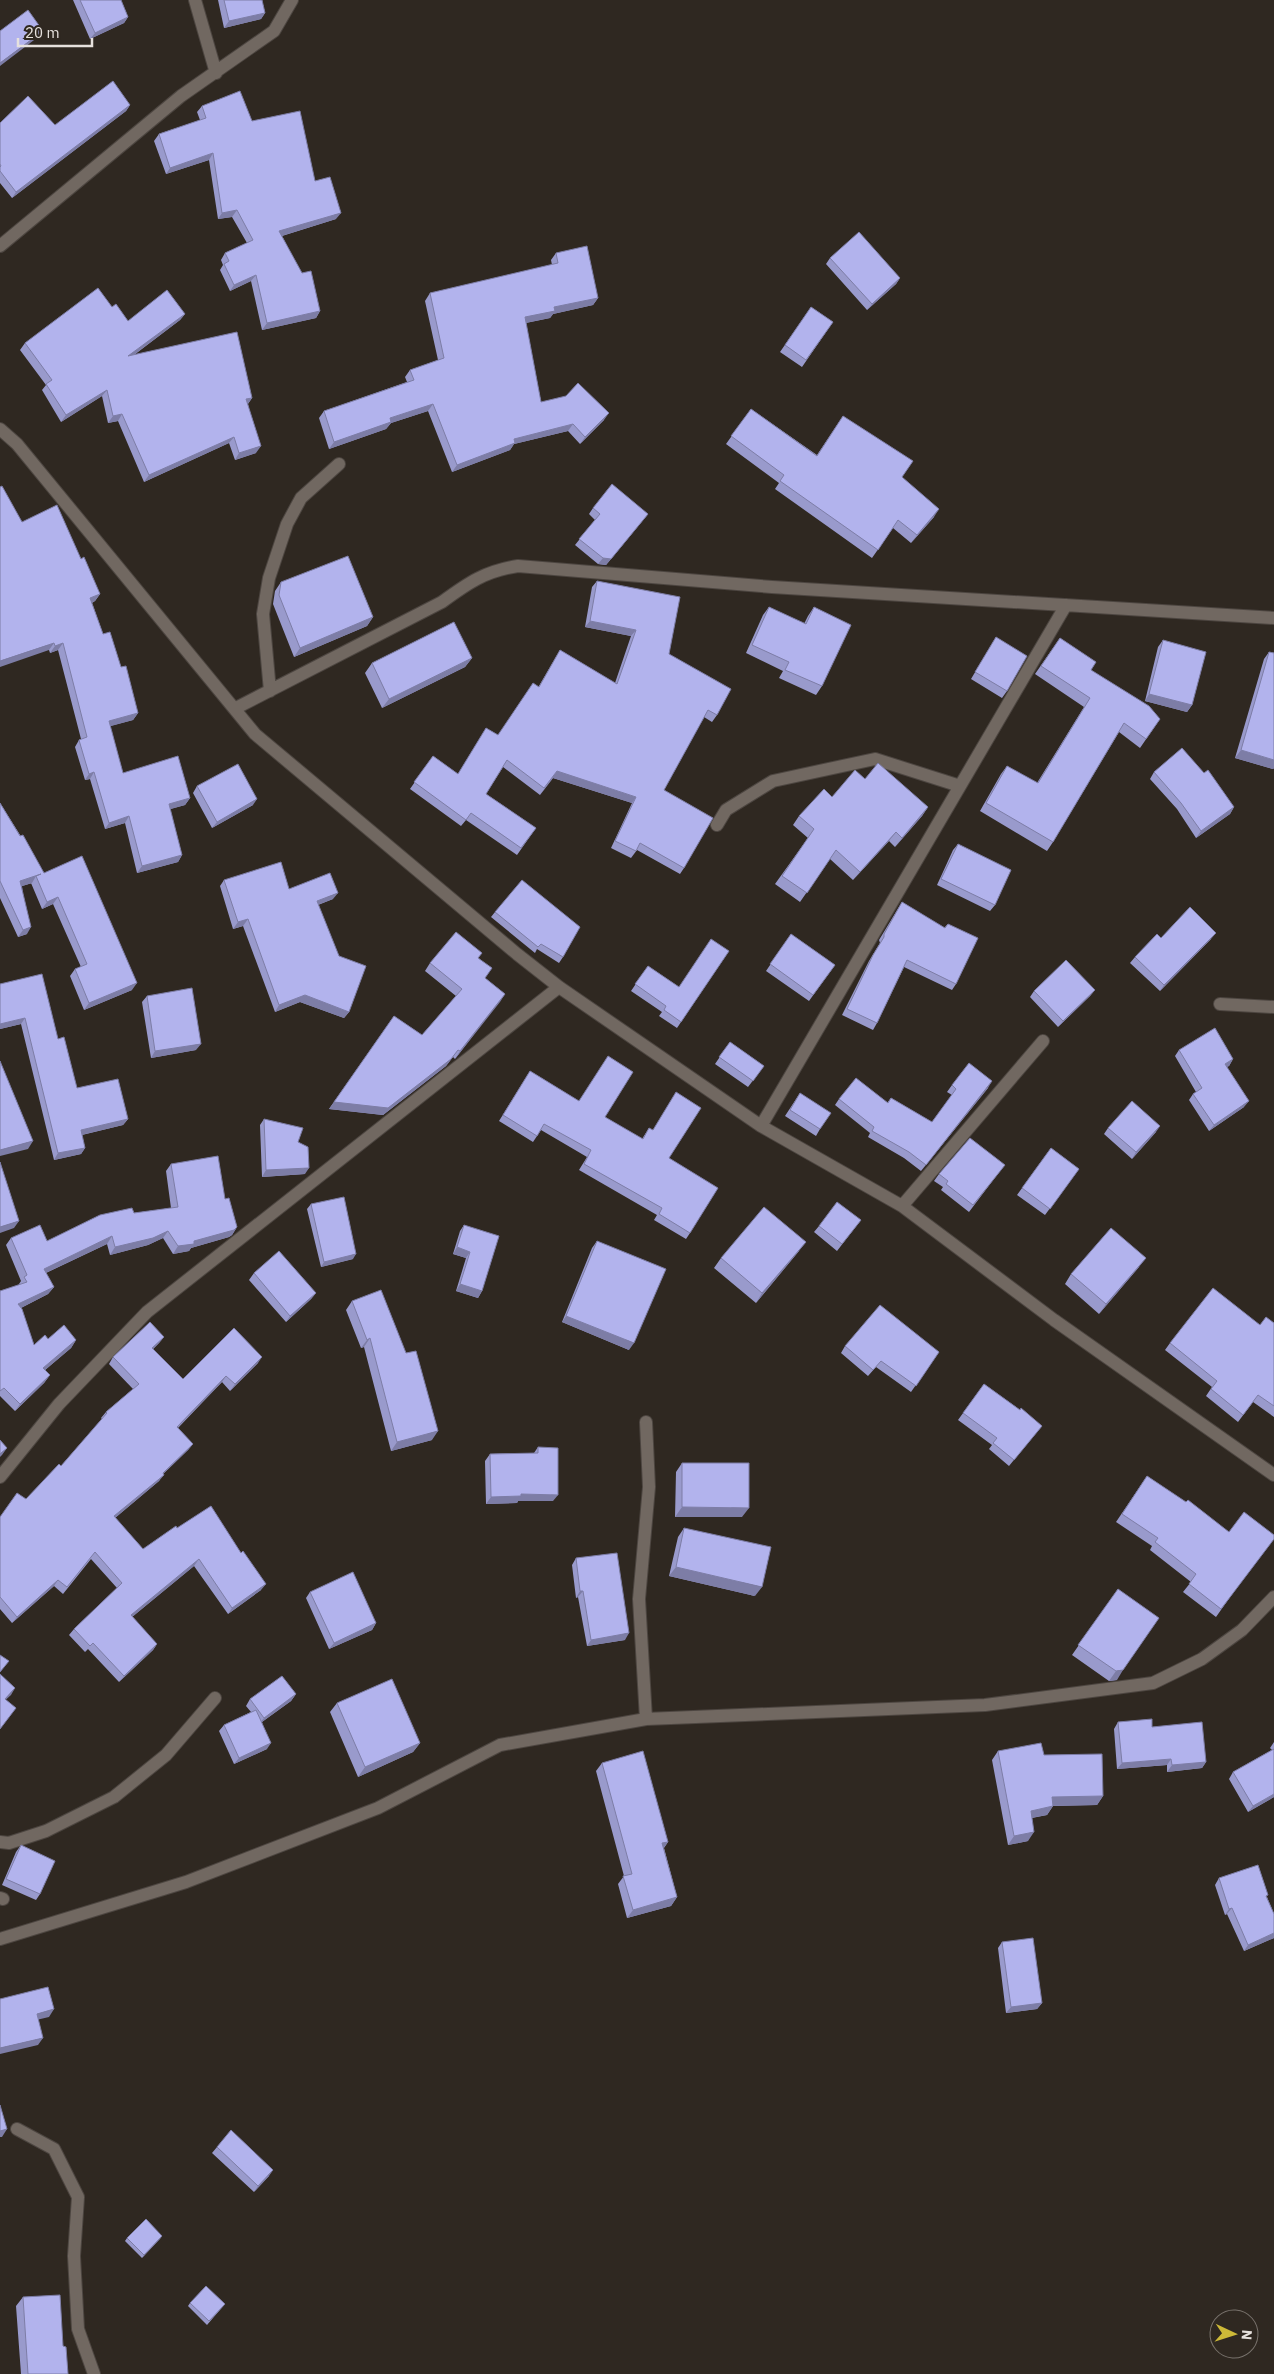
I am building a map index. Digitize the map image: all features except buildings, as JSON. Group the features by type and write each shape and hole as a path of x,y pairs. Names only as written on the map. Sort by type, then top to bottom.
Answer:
{"street":[{"path":"195,0 216,73"},
{"path":"0,246 181,96 274,31 292,0"},
{"path":"0,430 17,444 236,708 255,734 559,987 761,1126 902,1206 1054,1320 1274,1475"},
{"path":"270,691 263,614 269,578 287,524 301,498 338,464"},
{"path":"236,708 442,602 469,581 495,569 518,566 772,587 1274,618"},
{"path":"761,1126 1066,605"},
{"path":"717,825 726,810 773,781 875,759 960,786"},
{"path":"0,1477 59,1404 147,1312 559,987"},
{"path":"1220,1004 1274,1007"},
{"path":"902,1206 1042,1041"},
{"path":"646,1422 649,1486 639,1599 646,1718"},
{"path":"0,1939 186,1882 378,1808 500,1745 646,1718 985,1704 1153,1683 1202,1659 1242,1630 1274,1597"},
{"path":"0,1842 9,1843 46,1831 114,1797 166,1755 215,1698"},
{"path":"17,2129 54,2149 78,2197 74,2256 78,2329 94,2374"}]}
